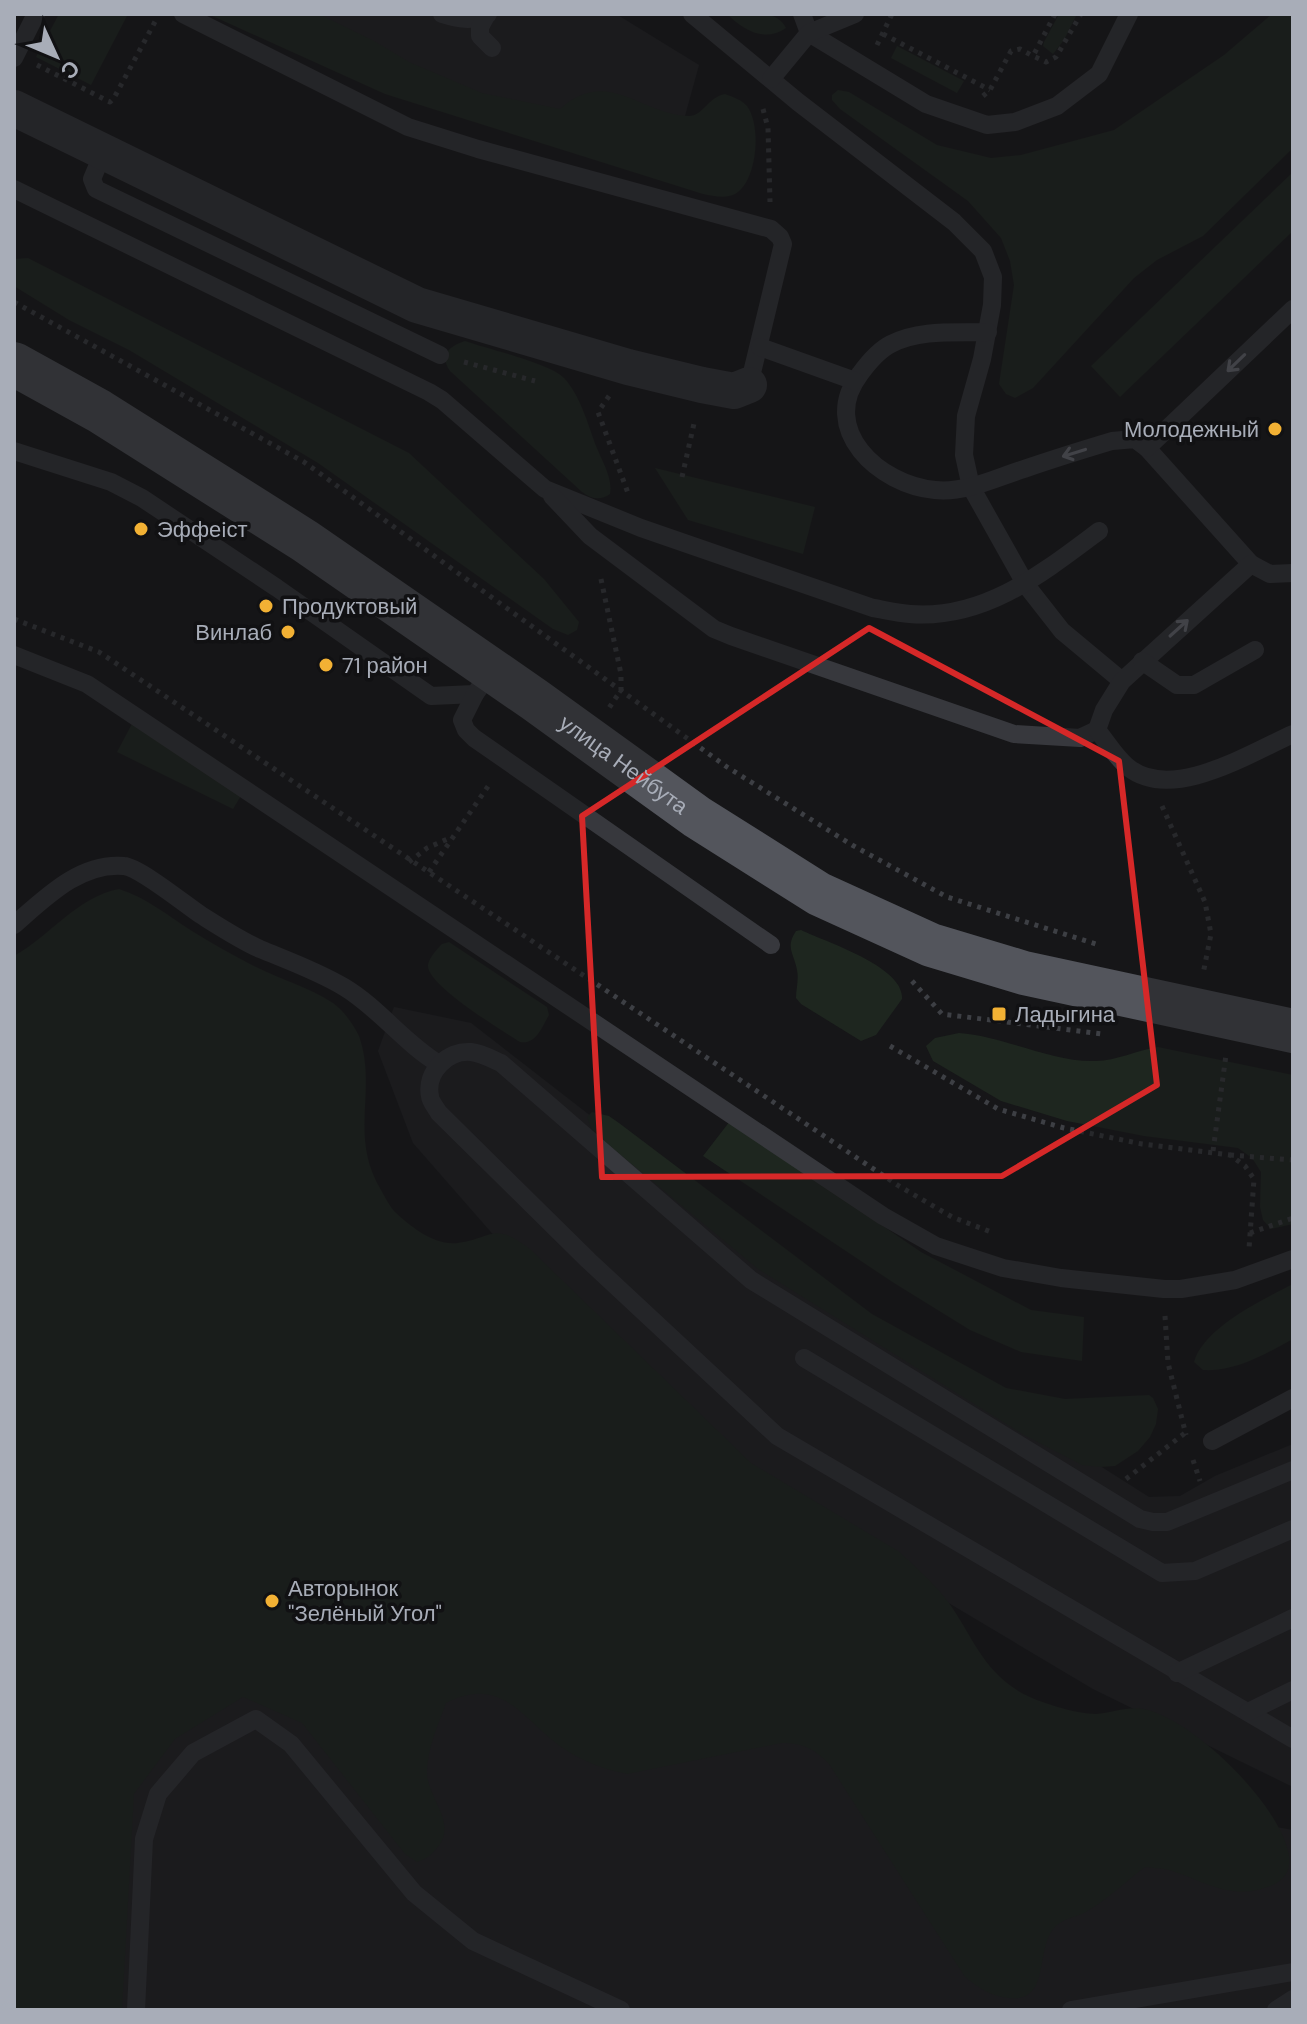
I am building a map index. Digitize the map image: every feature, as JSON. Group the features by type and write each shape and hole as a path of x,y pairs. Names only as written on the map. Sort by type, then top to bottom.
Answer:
{"main road":[{"name":"улица Нейбута","path":"14,364 99,411 305,541 483,682 819,894 917,938 1024,973 1293,1031"}],"street":[{"path":"14,108 417,305 628,367 734,391 749,385"}],"lane":[{"path":"22,59 36,14"},
{"path":"183,14 408,127 771,229 783,244 749,385"},
{"path":"442,14 462,19 487,15"},
{"path":"692,14 970,236 983,251 993,277 992,305 966,416 964,455 971,487 1026,585 1062,631 1122,681"},
{"path":"802,14 809,33 926,104 987,125 1015,122 1057,106 1099,74 1129,14"},
{"path":"771,79 809,33 855,14"},
{"path":"487,15 480,27 480,36 492,48"},
{"path":"103,153 92,179 96,189 440,355"},
{"path":"14,189 442,400 545,489 590,536 714,629 1014,734 1080,738 1097,730 1104,710 1122,681 1251,564"},
{"path":"1147,448 1293,309"},
{"path":"988,332 924,334 890,345 868,364 846,400 846,424 855,444 880,470 934,490 971,487 1112,441 1135,439 1147,448 1251,564 1270,574 1293,573"},
{"path":"760,347 855,381"},
{"path":"14,451 111,482 142,498 431,696 483,682"},
{"path":"545,489 641,528 873,608 912,615 977,605 1026,585 1099,531"},
{"path":"1142,661 1177,685 1194,685 1255,650"},
{"path":"14,655 87,684 883,1216 936,1246 1003,1268 1061,1278 1164,1289 1235,1280 1293,1259"},
{"path":"483,682 462,720 474,738 771,945"},
{"path":"1097,730 1128,768 1151,779 1182,780 1293,734"},
{"path":"14,925 49,895 83,872 108,866 128,866 200,915 257,948 310,968 346,988 439,1064"},
{"path":"1293,1470 1167,1522 1140,1519 751,1280 501,1063 472,1052 453,1053 439,1064 429,1097 439,1113 588,1260 777,1436 1293,1739"},
{"path":"804,1358 1162,1573 1195,1571 1293,1529"},
{"path":"1212,1441 1293,1398"},
{"path":"1177,1673 1293,1618"},
{"path":"1248,1712 1293,1690"},
{"path":"136,2010 144,1839 158,1794 193,1753 256,1719 291,1744 414,1893 473,1941 621,2010"},
{"path":"1071,2010 1293,1972"},
{"path":"1276,2010 1293,1999"}],"path":[{"path":"22,59 110,102 159,14"},
{"path":"877,52 877,45 892,14"},
{"path":"1033,56 1055,14"},
{"path":"971,100 980,98 990,90 1011,51 1020,49 1046,62 1056,57 1081,14"},
{"path":"883,34 990,90"},
{"path":"747,59 768,128 771,229"},
{"path":"14,302 304,462 727,767 852,845 947,897 1112,949"},
{"path":"628,367 598,412 641,528"},
{"path":"682,477 686,460"},
{"path":"590,536 617,650 621,690"},
{"path":"14,619 99,652 899,1186 952,1217 1001,1236"},
{"path":"1151,779 1205,902 1211,934 1202,978"},
{"path":"409,900 481,797"},
{"path":"389,887 411,860 427,848 453,837"},
{"path":"890,1046 998,1109 1064,1128 1142,1144 1293,1160"},
{"path":"1213,1151 1227,1050"},
{"path":"1230,1155 1245,1166 1254,1179 1249,1252"},
{"path":"1250,1233 1293,1218"},
{"path":"1237,1254 1263,1246"},
{"path":"1164,1289 1168,1363 1188,1441"},
{"path":"1104,1496 1185,1433"},
{"path":"1190,1450 1208,1505"}],"highlighted area":[{"path":"869,628 1119,761 1157,1085 1002,1176 602,1177 582,816"}],"shaded area":[{"path":"59,14 128,14 91,85 36,57"},
{"path":"208,14 319,14 409,62 482,93 560,109 577,97 609,92 671,114 689,116 725,94 743,102 752,115 756,139 752,166 742,188 735,194 724,197 703,194 385,94"},
{"path":"301,14 616,14 699,65 675,152 448,83"},
{"path":"727,14 768,15 776,17 786,28 770,34 755,33"},
{"path":"1059,14 1077,14 1053,54 1043,46"},
{"path":"1272,14 1293,14 1293,148 1203,236 1157,260 1134,278 1033,388 1015,398 1006,394 999,384 1014,285 1010,261 1001,238 968,201 840,109 832,100 832,95 838,90 849,92 937,145 991,158 1021,155 1114,130 1224,55"},
{"path":"897,46 964,81 957,93 891,58"},
{"path":"1293,172 1293,231 1120,397 1091,366"},
{"path":"28,258 409,453 544,579 579,622 577,630 568,635 553,629 318,463 129,350 69,320 14,286 14,259"},
{"path":"465,341 532,362 564,378 583,410 608,476 610,494 596,498 582,492 450,371 445,360 447,352"},
{"path":"655,468 815,507 803,554 688,520"},
{"path":"134,720 245,789 233,809 117,752"},
{"path":"119,889 148,902 250,964 323,997 344,1014 359,1036 364,1056 366,1150 371,1170 389,1204 400,1217 423,1234 440,1241 458,1243 500,1233 530,1249 751,1463 898,1551 912,1563 949,1603 987,1663 1020,1692 1057,1707 1088,1713 1144,1709 1186,1729 1232,1768 1270,1813 1283,1836 1289,1856 1284,1877 1273,1885 1244,1892 1208,1885 1169,1870 1145,1867 1094,1907 1057,1925 1050,1934 1032,1992 1023,1997 1002,1997 985,1991 965,1977 829,1764 808,1748 782,1743 627,1774 597,1766 569,1752 500,1698 484,1694 467,1695 446,1703 431,1745 428,1781 445,1829 437,1848 417,1862 405,1854 302,1723 243,1697 175,1739 134,1794 122,2010 14,2010 14,956 77,908 104,893"},
{"path":"801,930 878,966 900,987 902,999 876,1035 861,1041 796,998 798,973 791,946 796,931"},
{"path":"449,942 547,1007 549,1015 534,1038 520,1042 439,984 428,965 438,948"},
{"path":"394,1007 471,1023 784,1266 1149,1497 1180,1496 1215,1476 1293,1444 1293,1787 1093,1689 774,1499 525,1271 413,1143 378,1051"},
{"path":"959,1033 1063,1058 1096,1061 1158,1047 1293,1075 1293,1224 1271,1229 1263,1220 1260,1207 1261,1172 1252,1158 1238,1148 1144,1136 1067,1121 1001,1101 933,1061 926,1046 935,1038"},
{"path":"592,1112 609,1116 619,1123 872,1314 1006,1388 1065,1399 1149,1395 1158,1409 1150,1437 1138,1451 1115,1466 1100,1467 1082,1465 1024,1435 758,1269 598,1136 587,1117"},
{"path":"730,1121 921,1252 1031,1310 1084,1317 1082,1361 1021,1352 970,1330 703,1156"},
{"path":"1293,1284 1293,1339 1250,1361 1227,1368 1203,1370 1194,1362 1209,1338 1221,1326"},
{"name":"Авторынок \"Зелёный Угол\"","path":"261,1459 800,1744 1293,1830 1293,2010 14,2010"}],"place":[{"name":"Молодежный","path":"1275,429"},
{"name":"Эффеiст","path":"141,529"},
{"name":"Продуктовый","path":"266,606"},
{"name":"Винлаб","path":"288,632"},
{"name":"71 район","path":"326,665"},
{"name":"Ладыгина","path":"999,1014"},
{"name":"Авторынок \"Зелёный Угол\"","path":"272,1601"}]}
